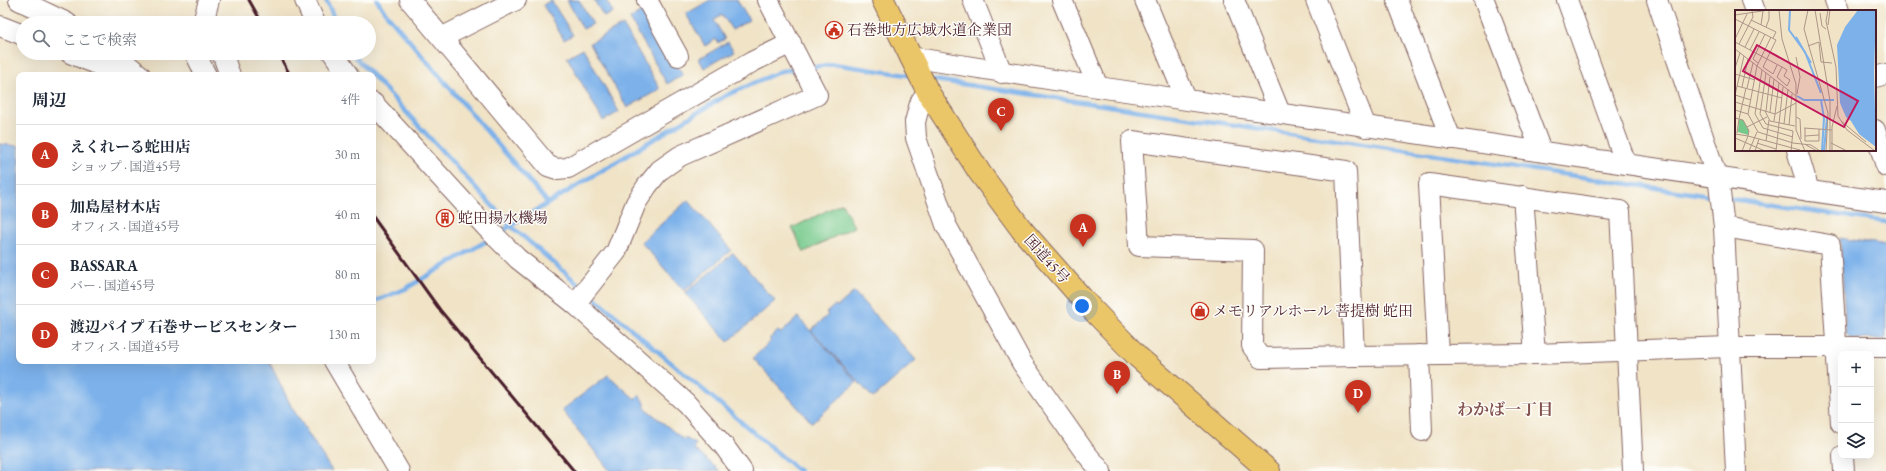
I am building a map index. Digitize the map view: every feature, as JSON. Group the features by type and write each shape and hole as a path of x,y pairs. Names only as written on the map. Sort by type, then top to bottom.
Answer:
{"highway":[{"name":"国道45号","path":"883,0 927,90 980,173 1022,230 1087,304 1138,357 1269,471"}],"street":[{"path":"19,0 52,16"},
{"path":"305,0 312,16"},
{"path":"410,0 443,37 548,166 557,169 568,168 752,62 790,43"},
{"path":"443,37 490,15 516,0"},
{"path":"647,0 678,56"},
{"path":"575,304 616,252 636,203 660,170 680,156 817,95 768,0"},
{"path":"973,0 1002,73"},
{"path":"1062,0 1098,87"},
{"path":"1145,0 1186,99"},
{"path":"1234,0 1280,113"},
{"path":"1316,0 1366,127"},
{"path":"1397,0 1451,139"},
{"path":"1484,0 1541,151"},
{"path":"1567,0 1626,164"},
{"path":"1657,0 1718,181 1723,220 1736,471"},
{"path":"1751,0 1755,10"},
{"path":"1835,0 1838,10"},
{"path":"0,26 16,32"},
{"path":"87,60 116,72"},
{"path":"122,60 136,72"},
{"path":"198,60 204,72"},
{"path":"225,60 229,72"},
{"path":"338,60 346,72"},
{"path":"912,62 1186,99 1366,127 1541,151 1626,164 1718,181 1810,191 1886,202"},
{"path":"1876,77 1886,74"},
{"path":"927,90 921,101 915,122 916,138 946,225 1022,362 1084,451 1101,471"},
{"path":"376,106 518,259 575,304 686,403 724,446 742,471"},
{"path":"1876,133 1886,166"},
{"path":"1354,356 1346,171 1132,141 1139,246 1253,250 1252,346 1261,358 1535,354 1729,347 1886,347"},
{"path":"1797,151 1810,191"},
{"path":"1422,431 1428,355 1429,184 1523,196 1620,211 1633,471"},
{"path":"1523,196 1535,354"},
{"path":"1723,220 1830,245 1839,387"},
{"path":"336,364 399,471"},
{"path":"1843,459 1844,471"}],"green space":[{"path":"842,203 854,227 804,252 792,228"}],"water":[{"path":"551,0 573,35 564,40 543,5"},
{"path":"567,0 579,0 593,24 583,29"},
{"path":"594,0 606,0 613,12 604,17"},
{"path":"710,0 737,0 749,20 732,30 722,14 714,20 725,39 718,43 716,39 705,46 686,14"},
{"path":"645,10 683,75 667,84 630,19"},
{"path":"623,25 660,89 627,108 590,43"},
{"path":"728,42 734,51 704,68 699,59"},
{"path":"583,48 619,112 603,121 567,57"},
{"path":"0,144 16,146 16,364 270,364 291,406 332,471 0,471"},
{"path":"688,200 731,250 684,291 641,242"},
{"path":"1840,238 1886,245 1886,339 1851,339 1846,334"},
{"path":"733,253 775,301 728,342 685,293"},
{"path":"854,292 916,360 873,398 811,330 828,315 826,313 835,305 837,307"},
{"path":"798,317 857,382 812,423 753,358 771,341 769,339 778,331 781,333"},
{"path":"608,375 635,399 639,395 646,405 644,407 684,440 685,438 696,444 694,449 720,471 610,471 562,410"}],"waterway":[{"path":"326,0 333,16"},
{"path":"377,0 384,11 548,203"},
{"path":"358,60 369,72"},
{"path":"808,68 834,64 913,76"},
{"path":"499,233 725,96 781,71 798,69"},
{"path":"376,79 511,226 583,288"},
{"path":"928,79 1716,197"},
{"path":"1725,198 1886,222"},
{"path":"376,301 405,289 490,239"},
{"path":"590,294 799,471"}],"railway":[{"path":"249,0 258,16"},
{"path":"282,60 288,72"},
{"path":"376,221 440,310 574,471"}],"place":[{"name":"石巻地方広域水道企業団","path":"834,30"},
{"name":"BASSARA","path":"1001,131"},
{"name":"蛇田揚水機場","path":"445,218"},
{"name":"えくれーる蛇田店","path":"1083,247"},
{"name":"メモリアルホール 菩提樹 蛇田","path":"1200,311"},
{"name":"加島屋材木店","path":"1117,394"},
{"name":"渡辺パイプ 石巻サービスセンター","path":"1358,413"}],"district":[{"name":"わかば一丁目","path":"1505,409"}]}
